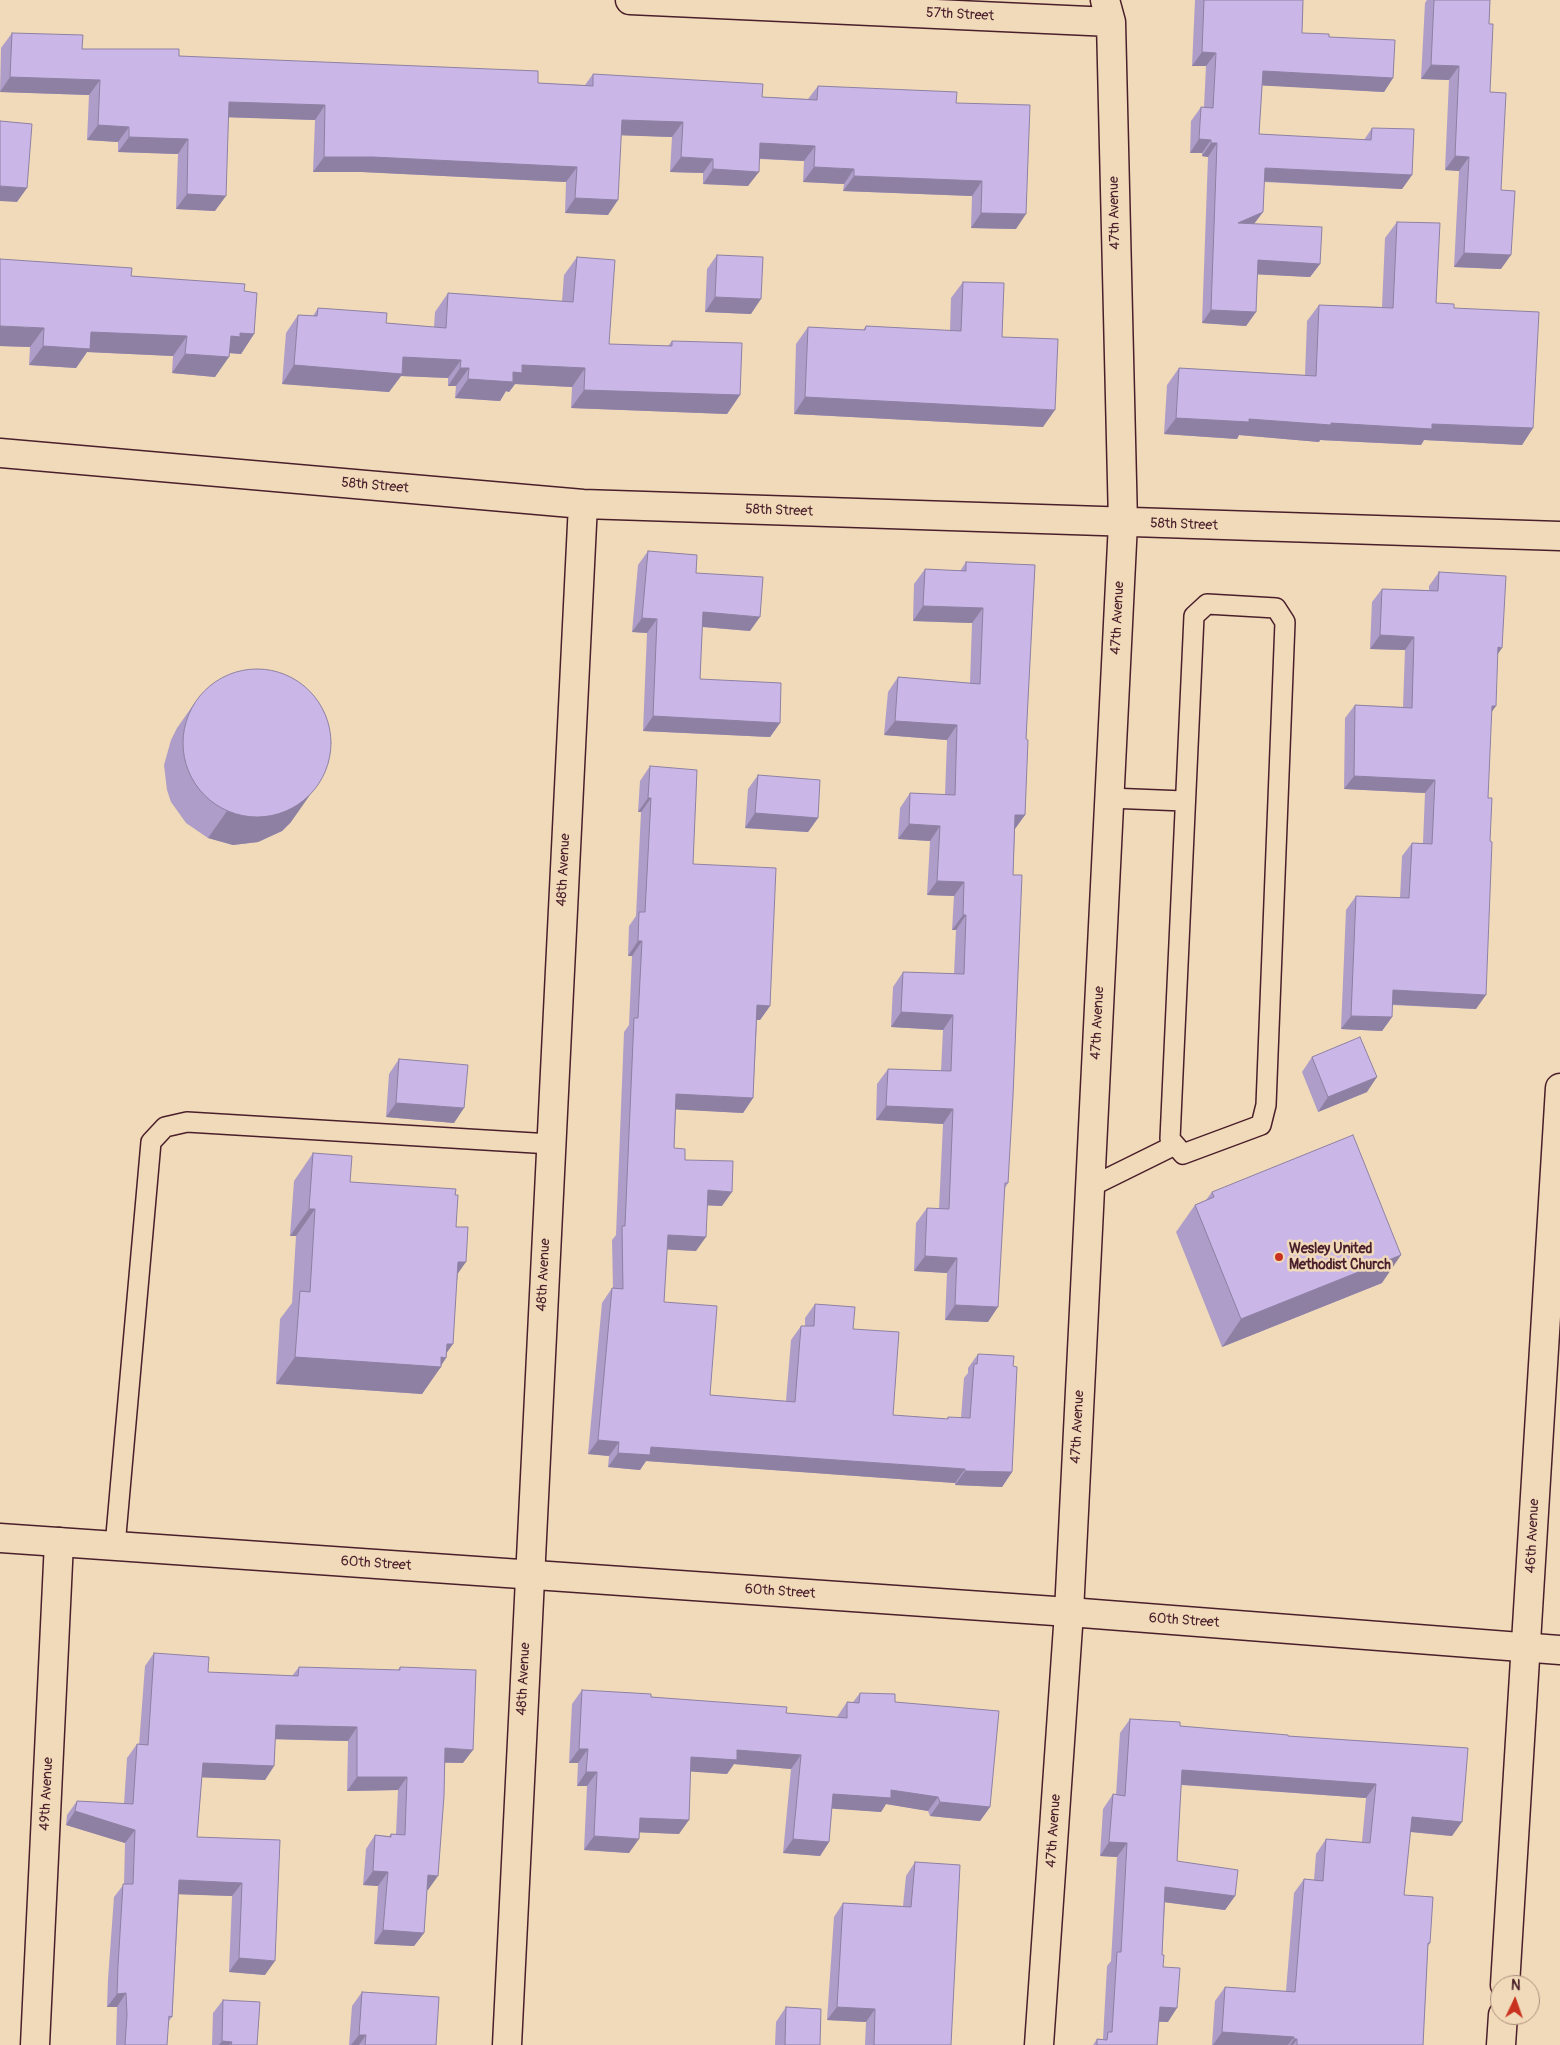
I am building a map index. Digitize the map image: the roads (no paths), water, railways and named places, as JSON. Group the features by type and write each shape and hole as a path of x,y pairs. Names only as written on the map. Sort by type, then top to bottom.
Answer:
{"street":[{"name":"57th Street","path":"630,0 1108,11"},
{"name":"47th Avenue","path":"1039,2045 1069,1612 1122,523 1108,11"},
{"name":"58th Street","path":"0,453 583,504 1560,536"},
{"name":"48th Avenue","path":"507,2045 583,504"},
{"name":"46th Avenue","path":"1506,1975 1560,1088"},
{"name":"60th Street","path":"0,1538 1069,1612 1560,1650"},
{"name":"49th Avenue","path":"35,2045 59,1542"},
{"path":"1502,2045 1503,2025"}],"lane":[{"path":"1207,604 1276,608 1285,622 1266,1105 1261,1125 1183,1154 1170,1139 1184,801 1194,616 1207,604"},
{"path":"1109,798 1184,801"},
{"path":"115,1546 151,1142 165,1127 187,1122 551,1144"},
{"path":"1090,1187 1175,1145"}],"place":[{"name":"Wesley United Methodist Church","path":"1279,1257"}]}
